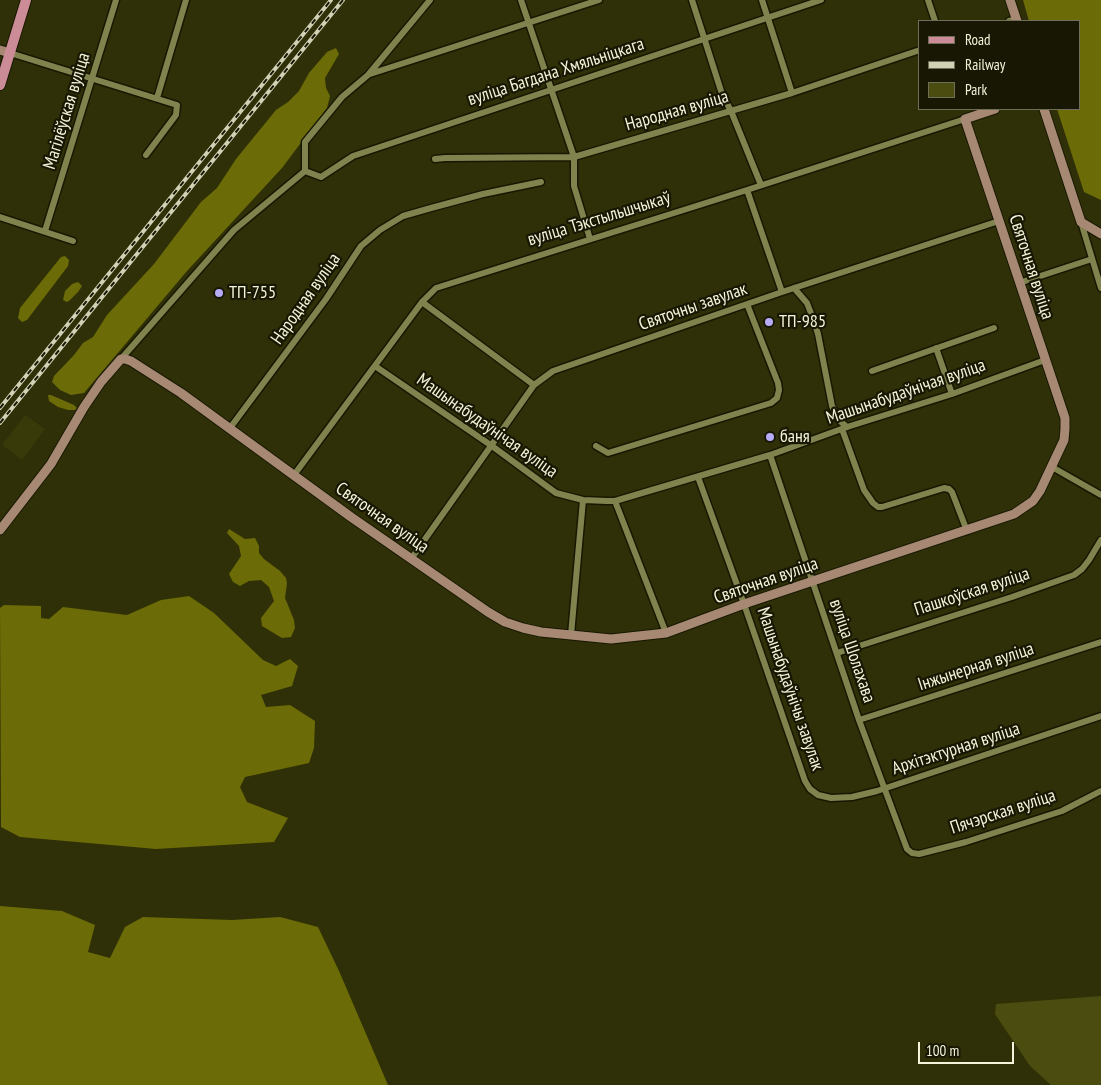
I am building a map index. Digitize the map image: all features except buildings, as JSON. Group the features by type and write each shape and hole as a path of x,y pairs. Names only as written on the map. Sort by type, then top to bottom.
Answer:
{"main road":[{"path":"0,85 5,51 26,0"}],"street":[{"name":"Магілёўская вуліца","path":"45,231 116,0"},
{"path":"157,98 186,0"},
{"path":"0,530 51,464 101,382 234,230 304,171 305,142 342,97 368,74 430,0"},
{"path":"521,0 527,24 574,157 574,186 590,239"},
{"path":"368,74 599,0"},
{"path":"692,0 722,94 732,111 761,185"},
{"path":"762,0 792,93"},
{"name":"вуліца Багдана Хмяльніцкага","path":"304,171 321,176 352,156 821,0"},
{"path":"928,0 935,20"},
{"path":"1010,0 1014,20"},
{"path":"5,51 177,105 176,115 146,155"},
{"name":"Народная вуліца","path":"435,159 454,157 574,157 792,93 918,51"},
{"name":"вуліца Тэкстыльшчыкаў","path":"294,475 422,302 436,288 992,110"},
{"path":"1044,110 1101,288"},
{"name":"Святочная вуліца","path":"121,359 131,361 168,385 412,559 505,622 523,628 611,639 666,633 744,604 1014,514 1033,501 1040,491 1064,440 1064,418 965,119"},
{"name":"Народная вуліца","path":"230,428 326,299 361,246 380,230 403,216 483,194 541,182"},
{"path":"747,190 782,292"},
{"path":"0,217 72,241"},
{"name":"Святочны завулак","path":"412,559 534,386 553,371 782,292 999,221"},
{"path":"1081,222 1101,234"},
{"path":"1019,283 1092,259"},
{"path":"794,288 807,302 814,321 832,406 844,428 864,490 872,503 882,507 948,488 952,492 967,531"},
{"path":"422,302 534,386"},
{"path":"596,446 608,453 771,403 777,398 778,383 747,304"},
{"name":"Машынабудаўнічая вуліца","path":"872,371 994,328"},
{"path":"936,348 952,394"},
{"name":"Машынабудаўнічая вуліца","path":"375,366 492,446 556,493 583,500 615,501 770,455 844,428 952,394 1045,360"},
{"name":"вуліца Шолахава","path":"770,455 859,720 907,849 912,853"},
{"path":"1052,467 1101,495"},
{"name":"Машынабудаўнічы завулак","path":"698,476 805,781 810,789 818,795"},
{"path":"571,635 583,500"},
{"path":"615,501 666,633"},
{"name":"Пашкоўская вуліца","path":"837,653 1012,597 1074,575 1089,560 1101,540"},
{"name":"Інжынерная вуліца","path":"859,720 1101,642"},
{"name":"Архітэктурная вуліца","path":"818,795 831,798 852,797 885,788 1101,716"},
{"name":"Пячэрская вуліца","path":"912,853 920,854 966,842 1062,811 1101,791"}],"shaded area":[{"path":"1023,0 1101,0 1101,200 1084,192 1057,110 1081,110 1081,20 1029,20"},
{"path":"336,48 339,54 325,78 326,88 330,96 327,108 282,168 187,271 84,393 71,395 60,390 52,382 54,376 83,343 93,337 107,315 154,264 201,202 217,188 236,159 276,110 299,91 309,73 327,52"},
{"path":"65,256 69,260 68,266 27,320 22,322 18,318 20,308 61,257"},
{"path":"78,282 82,286 78,292 67,302 63,300 65,291 72,284"},
{"path":"48,395 74,405 77,408 75,410 68,410 58,407 49,401"},
{"path":"25,415 45,429 22,460 2,445"},
{"path":"229,529 245,539 255,538 259,546 259,553 286,578 285,598 294,620 295,628 291,637 282,638 262,626 261,618 274,601 269,587 261,580 249,581 240,586 233,582 229,574 241,556 239,546 227,533"},
{"path":"189,596 214,613 263,660 276,666 290,659 298,666 292,686 261,695 266,707 290,705 315,721 314,748 309,763 245,777 240,787 247,802 288,818 274,842 156,849 20,837 1,827 0,608 4,605 41,606 41,618 49,619 63,607 127,615 161,600"},
{"path":"0,906 62,911 95,925 88,952 110,958 125,927 143,917 232,920 280,917 318,927 388,1085 0,1085"}],"green space":[{"path":"1101,996 1101,1085 1051,1085 1030,1066 995,1014 996,1004"}],"railway":[{"path":"0,408 331,0"},
{"path":"0,423 343,0"}],"place":[{"name":"ТП-755","path":"219,293"},
{"name":"ТП-985","path":"769,322"},
{"name":"баня","path":"770,437"}]}
